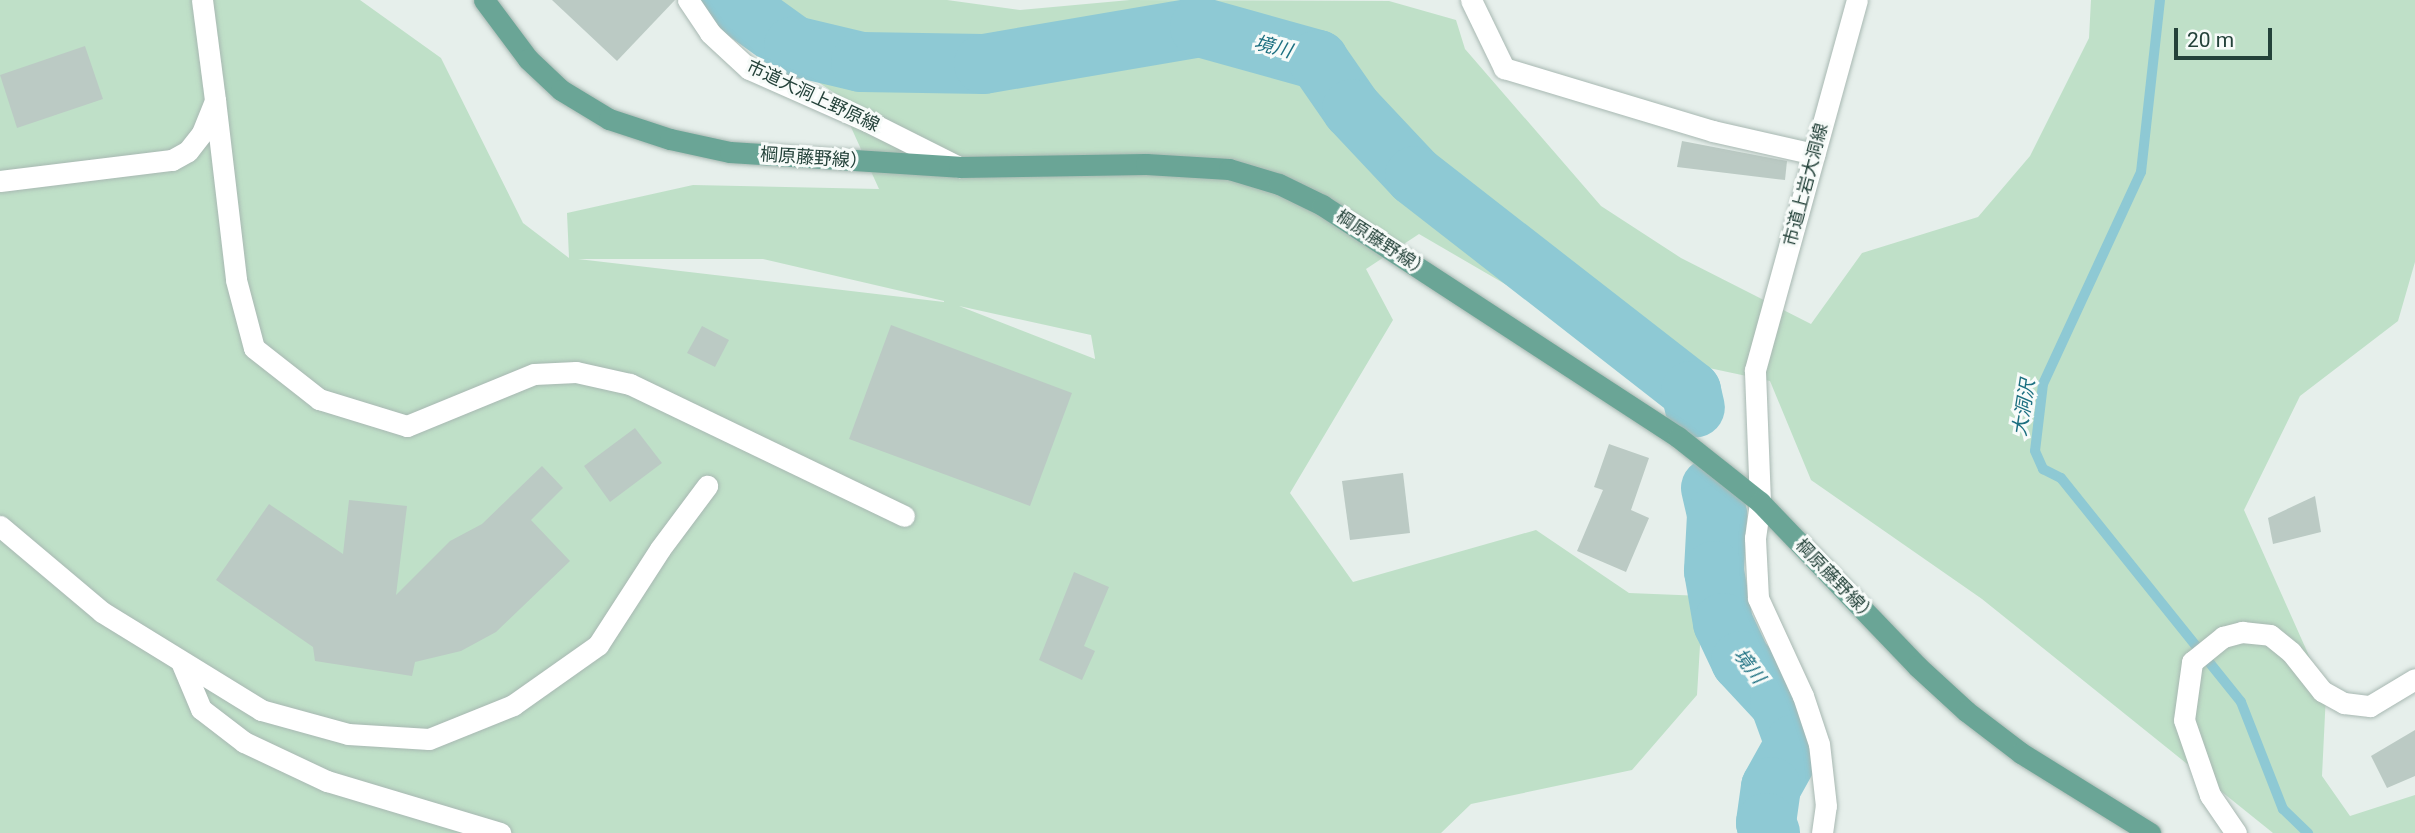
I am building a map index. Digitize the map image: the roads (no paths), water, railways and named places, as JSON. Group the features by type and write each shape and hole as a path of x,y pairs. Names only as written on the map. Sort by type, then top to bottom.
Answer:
{"main road":[{"name":"棡原藤野線）","path":"484,0 528,59 561,90 609,119 670,139 730,152 959,167 1188,165 1229,169 1279,184 1322,205 1678,437 1760,502 1917,666 1966,711 2021,753 2150,833"}],"street":[{"path":"202,0 236,280 254,348 319,399 407,426 534,374 576,372 630,384 904,516"},
{"name":"市道大洞上野原線","path":"688,0 710,33 750,69 867,121 959,167"},
{"path":"1471,0 1504,68 1713,131 1814,153"},
{"name":"市道上岩大洞線","path":"1822,833 1826,806 1819,744 1803,696 1758,598 1755,538 1760,502 1755,370 1857,0"},
{"path":"0,181 172,160 188,151 202,133 215,100"},
{"path":"0,526 102,612 182,664 261,710 348,734 429,739 513,705 598,645 660,549 707,486"},
{"path":"2236,833 2210,795 2184,720 2192,663 2223,637 2242,632 2270,635 2291,652 2322,691 2344,703 2370,706 2415,680"},
{"path":"182,664 201,709 244,742 327,781 500,833"}],"waterway":[{"name":"境川","path":"730,0 794,46 861,62 984,64 1200,27 1318,60 1352,109 1415,176 1691,391 1695,408"},
{"name":"大洞沢","path":"2160,0 2141,172 2043,384 2035,451 2043,469 2061,478 2241,702 2283,809 2308,833"},
{"name":"境川","path":"1711,488 1717,515 1714,571 1723,623 1741,661 1780,703 1795,744 1771,787 1766,823 1770,833"}]}
